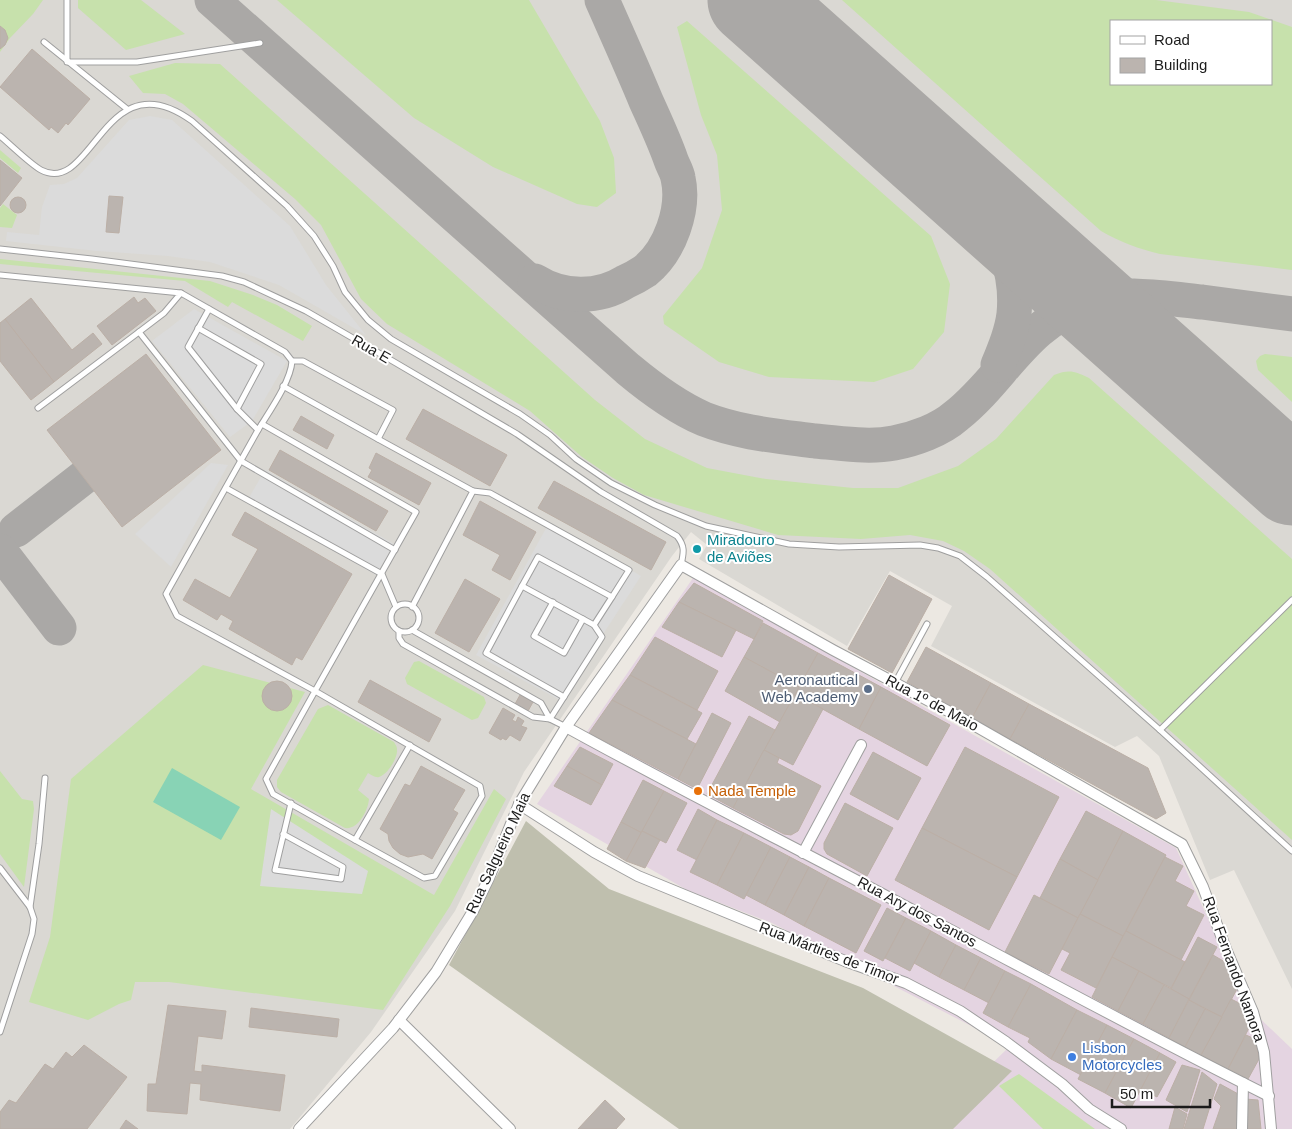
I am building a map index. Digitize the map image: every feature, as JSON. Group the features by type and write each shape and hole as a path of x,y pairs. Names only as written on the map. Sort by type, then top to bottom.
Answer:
{"street":[{"name":"Rua 1º de Maio","path":"681,564 895,684 963,719 1182,844"},
{"name":"Rua Salgueiro Maia","path":"306,1127 399,1020 436,972 489,878 519,804 566,727 681,564"},
{"name":"Rua Ary dos Santos","path":"566,727 1172,1047 1269,1096"},
{"path":"803,853 861,745"},
{"name":"Rua Mártires de Timor","path":"519,804 594,852 638,876 845,961 906,983 960,1010 1062,1084 1089,1109 1122,1129"},
{"name":"Rua Fernando Namora","path":"1182,844 1203,887 1252,1012 1264,1052 1271,1129"},
{"path":"399,1020 510,1129"},
{"path":"1242,1129 1243,1083"}],"lane":[{"path":"66,0 67,62"},
{"path":"44,42 127,109"},
{"path":"67,62 137,62 260,43"},
{"path":"0,136 42,170 54,173 65,170 78,162 116,118 135,105 163,105 179,111 287,206 314,236 333,266 345,292 368,320 391,339 520,414 550,435 576,459 611,483 655,505 706,526 789,544 839,547 920,545 938,548 960,556 987,577 1160,730 1292,851"},
{"name":"Rua E","path":"0,249 194,272 222,276 244,282 306,311 412,372 517,434 601,492 677,536 682,542 684,550 681,564"},
{"path":"0,276 181,293 285,352 292,361 292,368 283,386 166,594 177,616 315,691 480,786 482,796 435,876 424,878 290,804 273,794 266,779 315,691 382,574 416,512 262,424"},
{"path":"38,408 164,313 181,293"},
{"path":"209,309 188,348 237,409 258,430"},
{"path":"198,328 260,364 237,409"},
{"path":"139,332 241,461 395,550"},
{"path":"292,361 303,361 394,410 378,439"},
{"path":"283,386 472,491 490,493 629,570 594,625"},
{"path":"226,488 382,574 396,607 391,618 395,628 399,631 408,632 416,627 418,616 412,607 403,605 396,607"},
{"path":"412,607 472,491"},
{"path":"564,697 486,653 538,557 612,597"},
{"path":"522,586 594,625 602,637 550,719"},
{"path":"1160,730 1292,600"},
{"path":"553,602 534,636 564,653 583,619"},
{"path":"895,684 927,624"},
{"path":"412,630 541,703 550,719"},
{"path":"399,631 399,638 403,644 533,717 550,719 566,727"},
{"path":"355,840 410,745"},
{"path":"30,906 39,844 45,778"},
{"path":"283,834 343,867 341,879 275,870 283,834 290,804"},
{"path":"0,868 30,906 34,919 32,934 0,1032"}],"shaded area":[{"path":"0,0 1292,0 1292,989 1234,870 1210,880 1159,756 1137,736 1115,747 931,646 952,606 890,571 847,646 699,559 707,545 691,532 672,556 524,772 455,911 371,1032 290,1129 0,1129"},
{"path":"150,116 172,120 290,226 326,285 366,335 279,285 210,262 168,256 97,251 6,241 7,232 39,235 42,207 50,185 64,184 77,178 129,120"},
{"path":"194,309 287,361 252,421 230,437 152,341"},
{"path":"211,463 228,465 171,567 135,534"},
{"path":"265,470 394,544 376,575 247,501"},
{"path":"549,523 641,576 560,700 476,655"},
{"path":"693,578 1176,848 1248,1007 1292,1049 1292,1129 925,1129 1010,1046 772,923 687,890 537,804"},
{"path":"271,809 368,871 362,894 260,886"},
{"path":"526,821 609,889 863,988 1012,1071 953,1129 679,1129 449,965"}],"green space":[{"path":"0,0 43,0 0,52"},
{"path":"78,0 141,0 185,34 126,50 78,8"},
{"path":"277,0 529,0 600,121 614,158 616,193 597,207 577,204 493,167 414,118"},
{"path":"842,0 1156,0 1249,12 1272,20 1110,20 1110,85 1272,85 1272,20 1292,27 1292,270 1160,254 1115,239 1101,231"},
{"path":"687,21 931,236 950,284 944,332 913,369 874,382 769,377 719,362 664,324 663,316 702,268 722,210 717,155 701,115 677,27"},
{"path":"175,63 220,64 595,400 645,439 707,468 766,479 853,488 898,488 958,466 996,439 1054,375 1072,372 1089,378 1292,559 1292,840 990,569 964,551 943,541 910,535 861,539 778,535 644,495 613,478 582,457 530,411 387,324 361,299 321,225 295,199 183,104 165,94 143,93 129,76"},
{"path":"0,150 21,168 18,173 0,158"},
{"path":"3,204 17,215 12,228 0,227 0,208"},
{"path":"0,259 210,281 277,305 312,326 303,341 232,302 228,307 185,281 0,264"},
{"path":"1265,354 1292,357 1292,402 1258,370 1256,361"},
{"path":"419,661 484,697 486,703 478,718 472,720 407,684 405,678 414,662"},
{"path":"203,665 305,692 251,789 434,895 494,789 506,799 450,906 383,1010 169,982 135,982 131,1000 88,1020 29,1002 50,937 71,779"},
{"path":"328,705 394,742 397,748 394,762 388,770 379,777 368,773 358,790 369,799 368,804 362,819 350,828 345,828 281,792 277,787 277,780 318,709"},
{"path":"172,768 240,807 221,840 153,802"},
{"path":"0,771 22,799 33,801 34,809 24,887 0,854"},
{"path":"1019,1074 1095,1129 1043,1129 999,1086"}],"building":[{"path":"0,26 5,30 8,38 5,45 0,49"},
{"path":"32,49 90,99 68,125 66,123 58,133 51,127 49,130 0,87"},
{"path":"0,160 22,178 0,206"},
{"path":"109,196 123,197 119,233 106,232"},
{"path":"18,197 26,205 18,213 10,205"},
{"path":"134,297 138,303 145,298 156,311 112,345 97,326"},
{"path":"31,298 72,350 93,333 102,344 54,382 5,319"},
{"path":"5,319 54,382 31,400 0,361 0,323"},
{"path":"146,354 221,450 122,527 47,430"},
{"path":"423,409 507,455 490,486 406,439"},
{"path":"301,416 334,435 327,449 293,430"},
{"path":"280,450 388,511 376,531 269,470"},
{"path":"376,453 431,483 419,505 368,477 372,470 369,468"},
{"path":"554,481 666,542 651,570 538,508"},
{"path":"480,501 536,532 510,580 492,570 500,555 463,535"},
{"path":"245,512 352,574 302,660 296,657 292,665 229,629 233,621 221,614 217,620 183,600 195,579 230,598 258,549 232,535"},
{"path":"889,575 932,599 892,673 848,649"},
{"path":"465,579 500,599 469,652 435,633"},
{"path":"694,583 763,621 754,639 679,602"},
{"path":"679,602 736,630 722,657 662,627"},
{"path":"763,623 818,653 799,687 744,657"},
{"path":"655,637 718,671 697,710 630,675"},
{"path":"926,647 991,683 972,718 907,682"},
{"path":"818,653 881,687 859,729 795,694"},
{"path":"744,657 799,687 780,722 725,691"},
{"path":"630,675 702,713 687,739 612,700"},
{"path":"370,680 441,719 429,742 358,702"},
{"path":"277,681 283,682 291,690 291,702 283,710 277,711 271,710 263,702 262,696 263,690 271,682"},
{"path":"991,683 1029,704 1010,739 972,718"},
{"path":"881,687 950,725 927,766 859,729"},
{"path":"795,694 823,709 793,765 764,750"},
{"path":"520,695 533,702 528,711 515,704"},
{"path":"612,700 696,744 678,779 589,733"},
{"path":"1029,704 1148,768 1166,813 1156,819 1010,739"},
{"path":"503,708 515,715 512,720 516,722 518,717 524,721 521,726 527,728 520,741 510,735 506,740 502,738 501,740 489,733"},
{"path":"712,713 731,723 697,789 678,779"},
{"path":"749,716 775,730 733,808 707,794"},
{"path":"580,747 613,764 602,785 567,766"},
{"path":"965,747 1059,797 1017,877 922,828"},
{"path":"764,750 779,758 777,763 821,786 798,831 791,835 784,834 733,808"},
{"path":"873,752 921,778 898,820 850,794"},
{"path":"421,766 465,790 453,810 458,813 432,859 423,854 408,857 400,854 393,848 388,834 380,829 405,784 410,786"},
{"path":"567,766 602,785 591,805 554,786"},
{"path":"643,780 664,791 642,833 621,822"},
{"path":"664,791 687,803 666,843 642,831"},
{"path":"845,803 893,828 867,876 827,854 824,849 824,843"},
{"path":"698,809 717,820 697,860 677,850"},
{"path":"1086,811 1123,831 1098,880 1060,859"},
{"path":"717,820 744,833 717,885 690,872"},
{"path":"621,822 642,833 626,861 607,849"},
{"path":"922,828 1017,877 989,930 895,880"},
{"path":"642,831 660,840 645,868 626,861"},
{"path":"1123,831 1166,855 1123,936 1080,914"},
{"path":"744,833 771,847 744,899 717,885"},
{"path":"771,847 790,857 765,905 746,895"},
{"path":"790,857 809,867 784,915 765,905"},
{"path":"1165,857 1183,866 1175,881 1194,891 1186,906 1204,915 1181,960 1126,931"},
{"path":"1060,859 1098,880 1078,918 1040,898"},
{"path":"809,867 829,878 804,926 784,915"},
{"path":"829,878 881,905 856,953 804,926"},
{"path":"1034,895 1078,918 1049,974 1005,952"},
{"path":"887,908 906,918 883,961 864,951"},
{"path":"1080,914 1123,936 1096,988 1061,970 1070,953 1062,949"},
{"path":"906,918 931,931 910,971 885,958"},
{"path":"931,931 956,945 939,977 914,963"},
{"path":"1126,931 1185,962 1171,988 1112,957"},
{"path":"1198,937 1217,947 1189,999 1171,989"},
{"path":"956,945 981,958 964,990 939,977"},
{"path":"1213,955 1225,962 1237,989 1222,1017 1189,1000"},
{"path":"1112,957 1139,971 1118,1011 1092,997"},
{"path":"981,958 1005,971 989,1003 964,990"},
{"path":"1005,971 1031,984 1008,1027 983,1013"},
{"path":"1139,971 1164,985 1143,1024 1118,1011"},
{"path":"1031,984 1077,1010 1051,1059 1028,1042 1030,1038 1008,1027"},
{"path":"1164,985 1189,999 1169,1038 1143,1024"},
{"path":"1231,999 1247,1007 1251,1024 1228,1069 1201,1055"},
{"path":"1189,1000 1205,1009 1185,1047 1169,1038"},
{"path":"168,1005 226,1011 222,1039 198,1036 194,1071 202,1072 202,1065 285,1075 280,1111 200,1100 201,1084 190,1083 187,1114 147,1111 148,1084 156,1084"},
{"path":"251,1008 339,1019 337,1037 249,1027"},
{"path":"1205,1009 1222,1017 1201,1055 1185,1047"},
{"path":"1077,1010 1107,1025 1081,1075 1051,1059"},
{"path":"1107,1025 1134,1039 1105,1093 1078,1079"},
{"path":"1246,1035 1255,1039 1259,1059 1248,1079 1228,1069"},
{"path":"1134,1039 1160,1053 1131,1108 1105,1093"},
{"path":"84,1045 127,1077 87,1129 0,1129 0,1112 9,1100 16,1103 45,1064 53,1069 66,1052 72,1057"},
{"path":"1160,1053 1176,1062 1157,1097 1141,1089"},
{"path":"1182,1065 1200,1070 1187,1112 1166,1100"},
{"path":"1202,1072 1217,1084 1203,1129 1184,1129"},
{"path":"1220,1084 1240,1095 1240,1129 1213,1129 1221,1106 1214,1099"},
{"path":"1245,1099 1258,1100 1261,1129 1244,1129"},
{"path":"605,1100 625,1119 616,1129 578,1129"},
{"path":"1175,1107 1187,1114 1183,1129 1169,1129"},
{"path":"126,1120 138,1129 120,1129"}],"taxiway":[{"path":"212,0 628,369 674,403 704,419 731,428 845,444 884,444 910,439 943,426 950,421 973,401 1016,352 1048,323 1067,311 1089,302 1103,299 1131,296 1160,297 1292,314"},
{"path":"535,281 546,287 568,293 592,294 614,288 645,271 654,263 674,229 680,190 677,174 602,0"},
{"path":"979,203 1002,241 1014,284 1013,320 1008,340 998,365"},
{"path":"16,530 84,477"},
{"path":"0,551 59,628"}],"runway":[{"path":"752,0 1292,481"}],"place":[{"name":"Miradouro de Aviões","path":"697,549"},
{"name":"Aeronautical Web Academy","path":"868,689"},
{"name":"Nada Temple","path":"698,791"},
{"name":"Lisbon Motorcycles","path":"1072,1057"}]}
